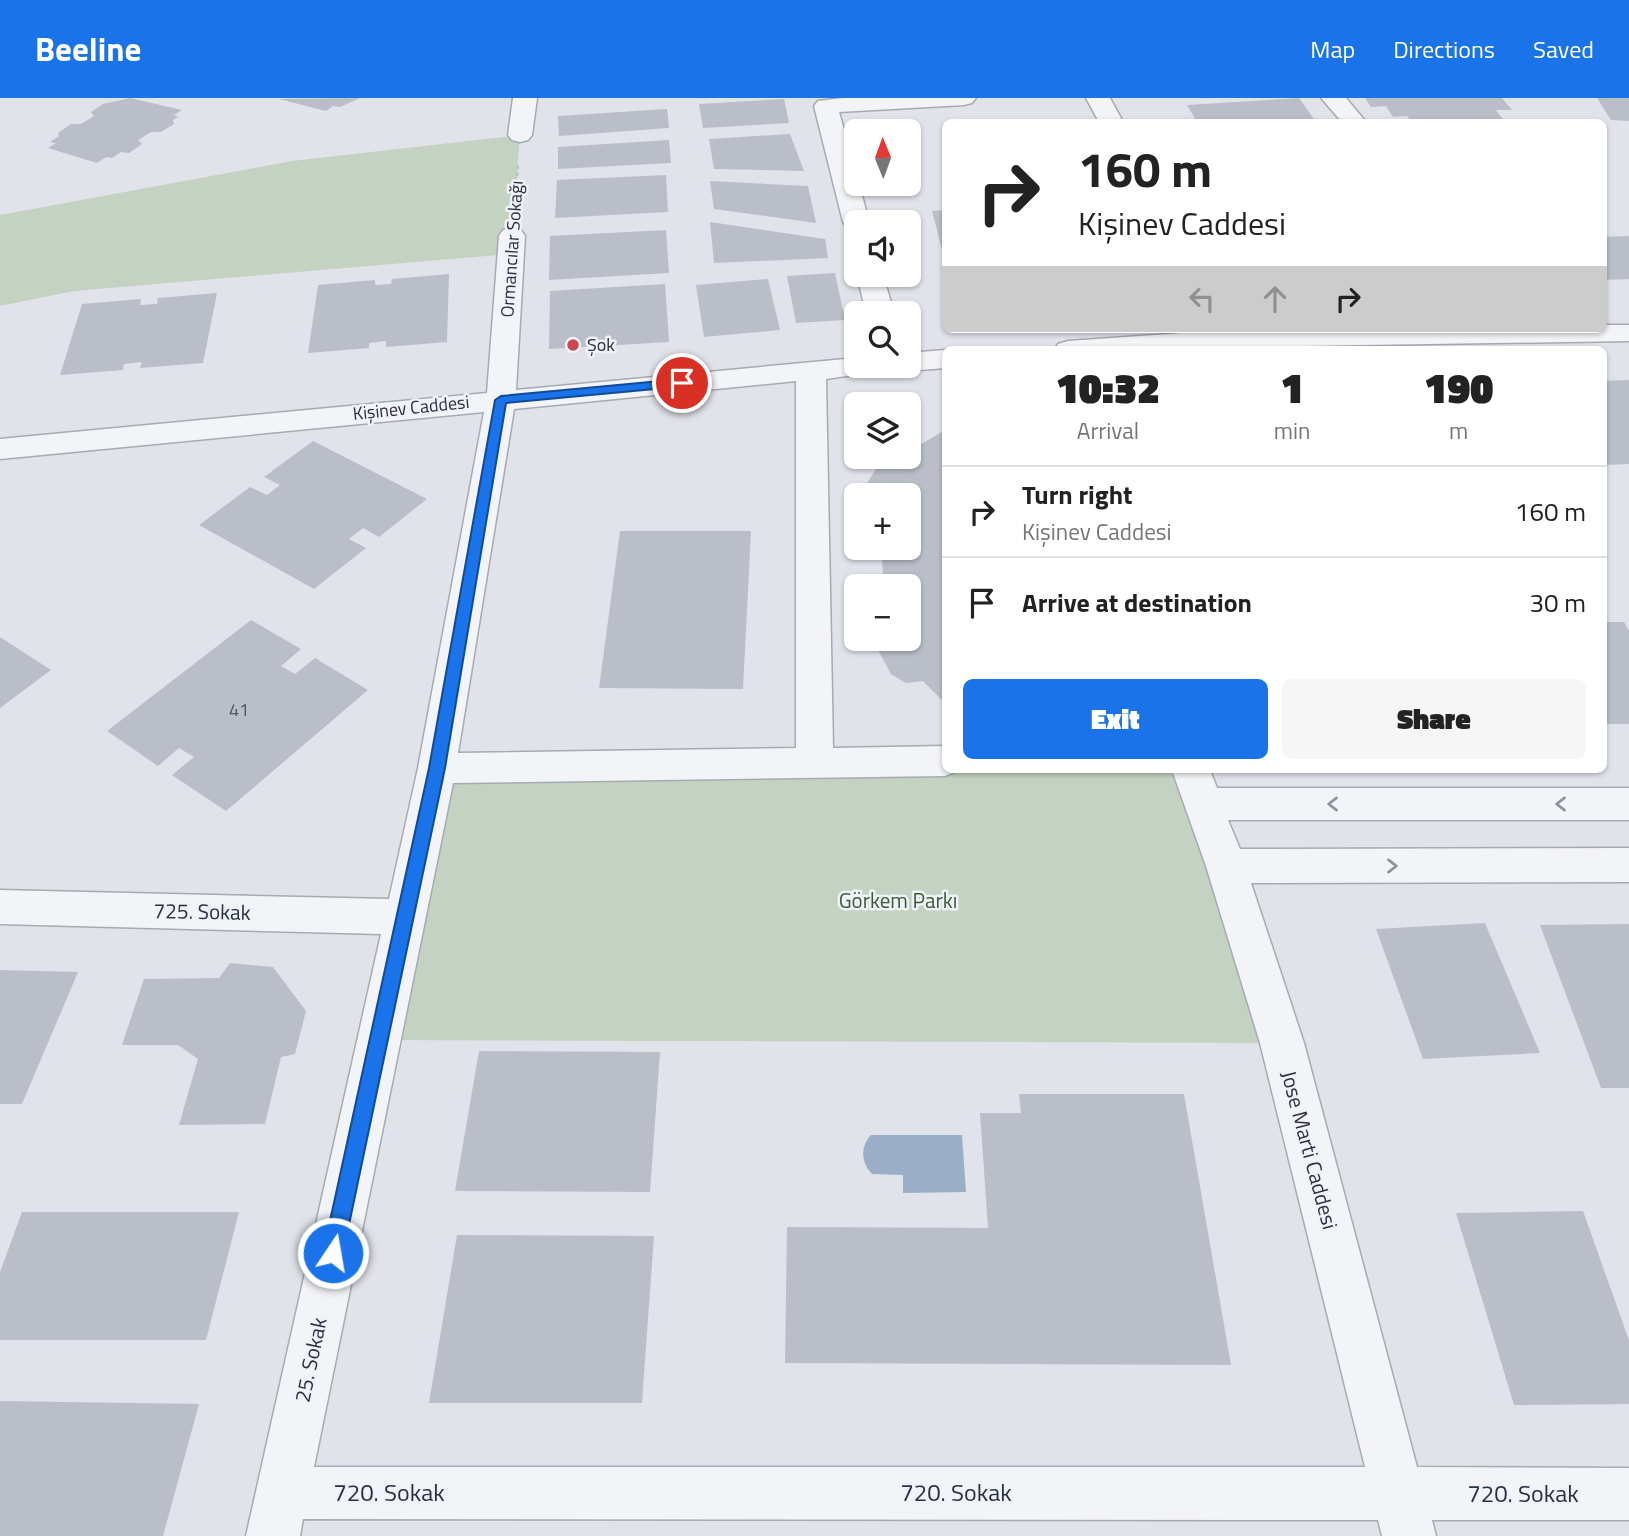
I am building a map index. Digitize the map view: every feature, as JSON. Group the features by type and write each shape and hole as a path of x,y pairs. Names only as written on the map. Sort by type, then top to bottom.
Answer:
{"street":[{"path":"520,135 525,98"},
{"path":"853,210 826,106 964,98"},
{"path":"1098,98 1109,119"},
{"path":"1333,98 1351,119"},
{"name":"Ormancılar Sokağı","path":"501,400 513,236"},
{"path":"1115,346 1223,334 1326,333"},
{"path":"1607,333 1629,333"},
{"path":"921,361 942,359"},
{"name":"Kişinev Caddesi","path":"0,449 844,368"},
{"path":"811,371 815,763"},
{"name":"25. Sokak","path":"278,1514 403,916 437,768 501,400"},
{"path":"437,768 942,761"},
{"path":"1196,787 1629,804"},
{"name":"Jose Marti Caddesi","path":"1196,787 1226,866 1282,1043 1404,1515"},
{"path":"1226,866 1629,865"},
{"name":"725. Sokak","path":"0,907 403,916"},
{"name":"720. Sokak","path":"278,1514 1404,1515 1629,1494"}],"path":[{"name":"Ormancılar Sokağı","path":"513,236 520,135"}],"green space":[{"path":"520,135 511,254 74,291 0,306 0,215 292,161"},
{"name":"Görkem Parkı","path":"437,768 942,769 942,773 1192,773 1282,1043 378,1040"}],"water":[{"path":"871,1135 962,1135 966,1192 903,1193 903,1175 872,1174 866,1165 863,1154"}],"building":[{"path":"130,98 182,110 174,115 178,117 173,120 174,124 138,140 142,144 129,153 121,152 97,163 48,148 56,143 50,142 59,136 58,133 71,124 81,124 94,116 91,112 103,104"},
{"path":"360,98 340,107 333,106 326,111 279,99"},
{"path":"1299,98 1314,119 1195,119 1187,105"},
{"path":"1365,98 1502,98 1512,110 1496,110 1503,119 1410,119 1407,116 1393,117 1386,106 1371,107"},
{"path":"1597,98 1629,98 1629,121 1611,120"},
{"path":"784,99 789,123 703,128 699,104"},
{"path":"667,109 669,128 559,136 558,116"},
{"path":"790,134 804,171 714,169 709,139"},
{"path":"669,140 671,163 558,169 558,147"},
{"path":"666,175 668,212 555,218 557,180"},
{"path":"710,181 808,186 816,223 714,209"},
{"path":"942,210 942,249 932,211"},
{"path":"710,222 825,239 828,258 714,263"},
{"path":"666,230 669,273 549,280 550,236"},
{"path":"1629,236 1629,279 1607,280 1607,237"},
{"path":"835,273 844,320 796,323 787,276"},
{"path":"449,274 447,342 386,347 386,341 369,343 369,348 308,353 318,285 375,280 375,285 391,284 392,279"},
{"path":"768,279 780,330 704,337 696,285"},
{"path":"665,284 669,342 549,349 550,291"},
{"path":"217,293 203,363 140,368 142,362 124,364 123,370 60,375 82,304 141,299 140,305 157,304 158,298"},
{"path":"1629,380 1629,464 1607,465 1607,381"},
{"path":"942,432 942,700 923,681 906,683 891,674 879,651 921,651 921,574 883,574 882,560 921,560 921,483 867,483 876,469 921,469 921,444"},
{"path":"313,441 427,499 379,537 363,528 349,539 366,548 314,589 199,525 250,487 267,495 280,485 264,477"},
{"path":"620,531 751,531 743,689 599,688"},
{"path":"251,620 301,649 281,666 295,674 315,658 368,690 226,811 172,775 194,757 179,748 158,766 107,731"},
{"path":"1607,622 1624,622 1629,631 1629,724 1607,724"},
{"path":"0,637 51,670 0,708"},
{"path":"1485,923 1540,1053 1423,1059 1376,929"},
{"path":"1629,924 1629,1088 1601,1088 1540,925"},
{"path":"230,963 273,967 306,1011 295,1054 281,1057 265,1124 179,1125 198,1059 178,1045 122,1045 144,979 219,978"},
{"path":"0,970 78,972 22,1104 0,1104"},
{"path":"479,1051 660,1052 650,1192 455,1191"},
{"path":"1019,1094 1184,1094 1231,1365 785,1363 787,1227 988,1228 980,1113 1021,1113"},
{"path":"1583,1211 1629,1340 1629,1404 1514,1405 1456,1213"},
{"path":"22,1212 239,1212 206,1340 0,1340 0,1272"},
{"path":"457,1235 654,1236 642,1403 429,1403"},
{"path":"0,1401 199,1404 163,1536 0,1536"}],"place":[{"name":"Şok","path":"573,345"}],"route":[{"path":"333,1253 403,916 437,768 501,400 682,383"}]}
